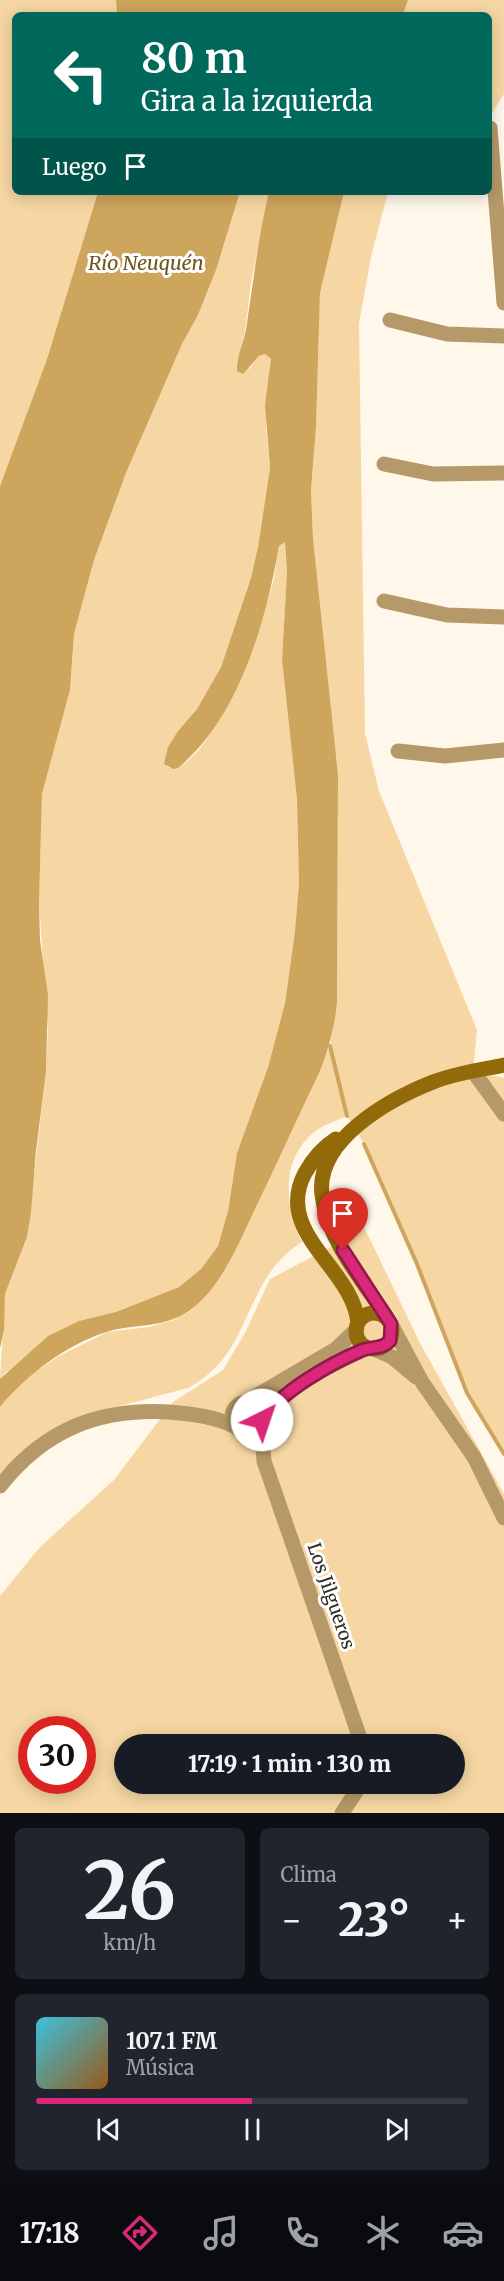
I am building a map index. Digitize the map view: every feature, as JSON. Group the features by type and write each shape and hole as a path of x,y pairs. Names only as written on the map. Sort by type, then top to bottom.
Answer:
{"street":[{"path":"494,129 504,303"},
{"path":"390,320 447,334 504,336"},
{"path":"384,464 433,474 504,473"},
{"path":"384,601 447,615 504,617"},
{"path":"398,751 445,756 504,750"},
{"path":"422,1382 392,1357 359,1340 358,1326 349,1293 310,1239 297,1205 300,1185 313,1160 332,1141 426,1085 473,1071 504,1065"},
{"path":"473,1071 504,1114"},
{"path":"354,1128 339,1143 326,1164 321,1194 325,1211 337,1239 389,1322 422,1382 470,1451 504,1518"},
{"path":"238,1429 232,1416 240,1405 336,1349 372,1313 389,1322"},
{"path":"0,1486 34,1452 84,1420 138,1412 188,1413 219,1419 238,1429 250,1432 280,1399 339,1362 390,1341 389,1322"},
{"path":"188,1413 240,1405 258,1407 261,1422"},
{"name":"Los Jilgueros","path":"261,1422 264,1461 359,1734"},
{"name":"Los Jilgueros","path":"238,1429 264,1461"},
{"path":"342,1813 354,1794"}],"shaded area":[{"path":"0,0 116,0 117,12 12,12 12,195 97,195 47,359 0,486"},
{"path":"408,0 504,0 504,94 492,113 492,12 404,12"},
{"path":"239,195 268,195 251,283 245,332 236,365 249,369 259,356 265,354 271,359 266,427 270,468 258,547 251,578 221,667 197,709 178,731 167,767 183,764 200,748 217,723 247,658 268,600 279,546 285,542 287,571 282,660 297,800 299,883 285,1003 268,1067 237,1153 228,1211 218,1246 201,1269 179,1287 116,1312 6,1372 0,1379 5,1294 27,1237 46,1072 48,1030 39,903 42,794 70,690 74,634 94,560 126,473 216,270"},
{"path":"343,195 387,195 371,257 359,324 365,733 379,791 477,1030 473,1071 504,1078 504,1454 467,1393 417,1264 364,1144 347,1116 317,1130 305,1141 297,1154 291,1168 289,1197 296,1228 302,1242 282,1258 267,1276 237,1337 225,1356 210,1373 188,1388 78,1417 65,1424 0,1478 0,1407 26,1378 59,1356 107,1332 149,1327 174,1320 190,1311 205,1296 231,1259 330,1046 337,1003 338,774 313,538 311,490 316,427 320,293"},
{"path":"365,1229 420,1343 504,1494 504,1813 0,1813 0,1596 40,1547 114,1480 173,1402 223,1370 245,1333 270,1279"}],"water":[{"path":"116,0 408,0 404,12 117,12"},
{"name":"Río Neuquén","path":"97,195 239,195 216,270 198,315 182,344 126,473 94,560 74,634 70,690 42,794 39,903 40,940 48,995 46,1072 27,1237 5,1294 4,1330 0,1348 0,486 47,359"},
{"name":"Río Neuquén","path":"268,195 343,195 320,293 316,427 311,490 313,538 338,774 337,1003 333,1030 319,1073 235,1250 211,1290 201,1301 179,1317 169,1321 106,1332 61,1353 22,1383 0,1407 0,1379 48,1336 79,1321 116,1312 179,1287 201,1269 218,1246 228,1211 237,1153 268,1067 285,1003 299,883 297,800 282,660 287,571 285,542 279,546 257,636 233,696 218,723 178,768 173,769 164,764 168,747 197,709 221,667 251,578 258,547 270,468 265,405 271,359 265,354 259,356 243,374 237,371 237,366 246,330"}],"waterway":[{"path":"330,1046 347,1116"},
{"path":"364,1144 417,1264 467,1393 504,1454"}],"route":[{"path":"262,1420 280,1399 339,1362 368,1348 380,1348 390,1341 391,1324 343,1250"}]}
